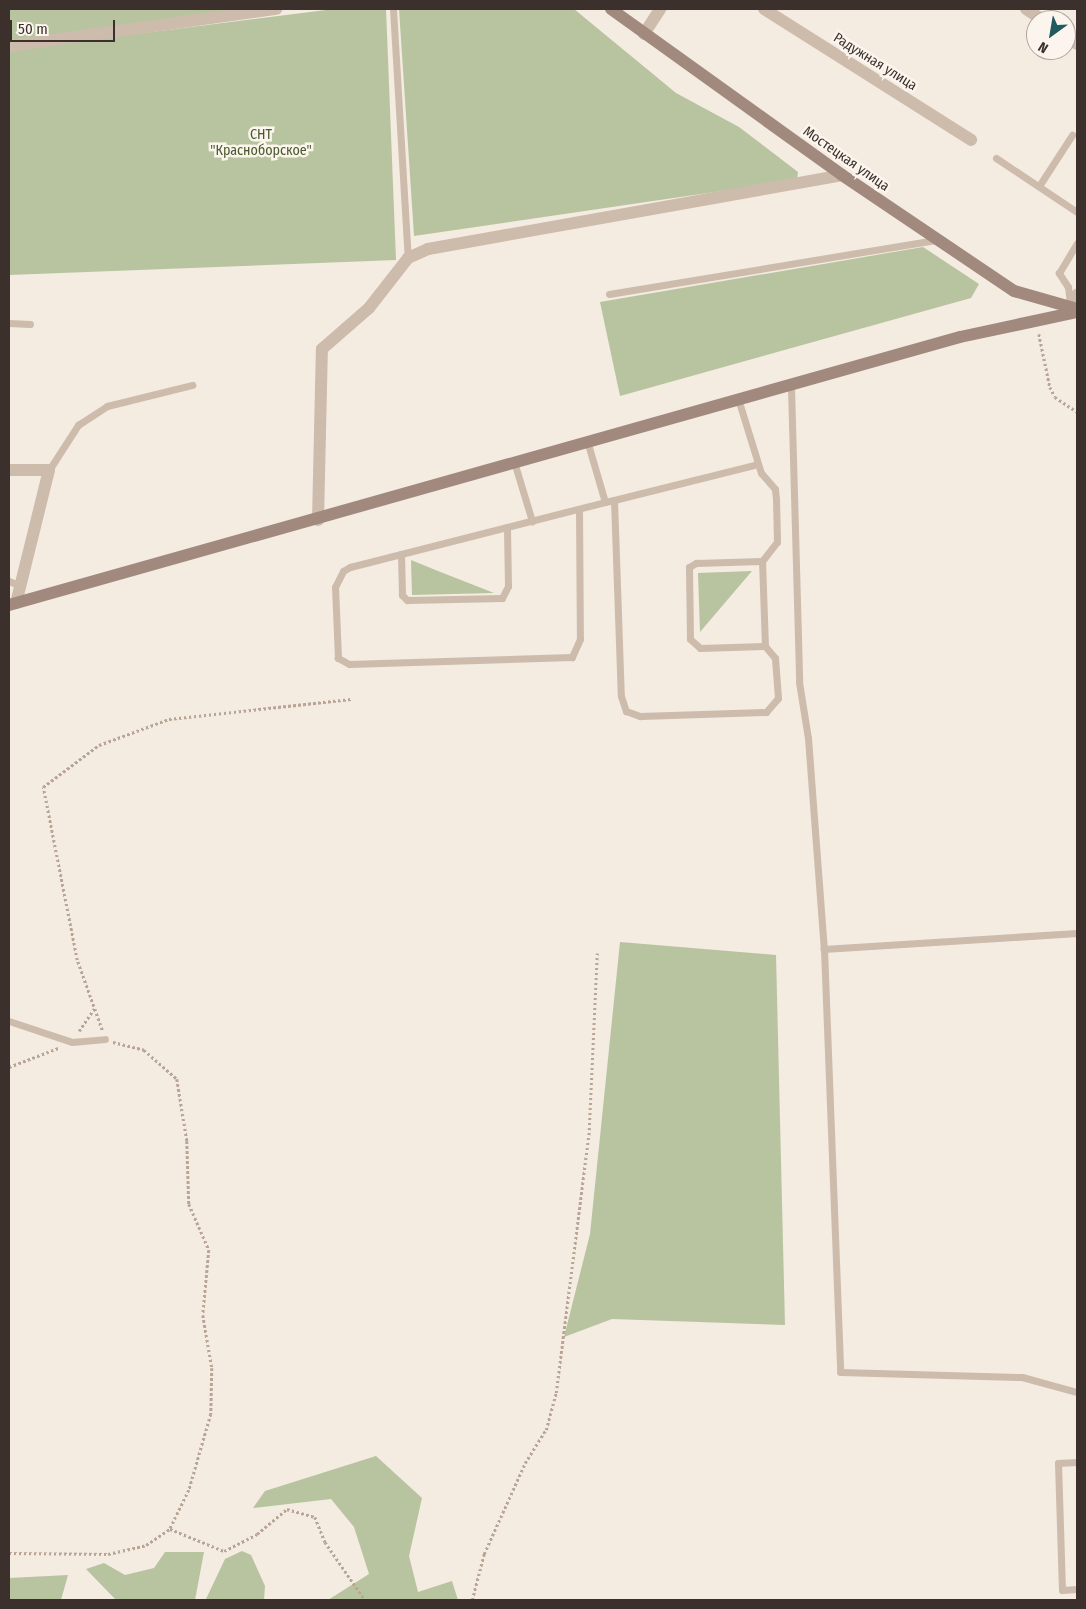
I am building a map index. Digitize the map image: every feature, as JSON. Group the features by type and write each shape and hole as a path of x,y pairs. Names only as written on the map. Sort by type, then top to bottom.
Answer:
{"street":[{"path":"9,46 276,9"},
{"name":"Мостецкая улица","path":"611,9 842,175 1014,291 1076,304"},
{"path":"644,34 660,9"},
{"name":"Радужная улица","path":"764,9 971,140"},
{"path":"318,520 322,349 369,308 408,258 428,249 842,175"},
{"path":"9,470 50,470 14,584 12,604 739,402 1076,304"}],"lane":[{"path":"393,9 408,258"},
{"path":"1039,186 1072,135"},
{"path":"996,158 1077,212"},
{"path":"609,294 936,240"},
{"path":"1076,304 1059,273 1077,243"},
{"path":"9,322 30,324"},
{"path":"50,470 78,425 107,406 192,385"},
{"path":"791,387 799,682 808,738 824,949 840,1372 1022,1377 1077,1392"},
{"path":"614,500 621,696 626,710 640,716 772,710 778,698 777,664 765,646 762,561 777,542 776,498 758,464 739,402"},
{"path":"588,444 606,502"},
{"path":"579,509 580,639 575,653 563,660 343,663 337,652 338,578 350,567 606,502 758,464"},
{"path":"515,465 532,521"},
{"path":"401,554 402,595 407,600 502,598 508,586 507,527"},
{"path":"762,561 696,563 690,567 690,639 700,648 765,646"},
{"path":"824,949 1077,933"},
{"path":"9,1021 72,1042 105,1039"},
{"path":"1077,1462 1058,1462 1062,1590 1077,1589"}],"path":[{"path":"1039,334 1050,387 1055,397 1077,412"},
{"path":"9,1552 108,1554 146,1545 170,1529 189,1490 212,1414 212,1368 203,1315 209,1250 189,1204 187,1141 177,1079 144,1050 105,1039 78,960 43,787 99,745 169,719 351,699"},
{"path":"472,1600 484,1554 525,1463 546,1430 556,1393 589,1130 597,953"},
{"path":"170,1529 224,1551 257,1534 287,1509 315,1517 325,1542 365,1600"}],"green space":[{"path":"9,9 251,9 9,40"},
{"name":"СНТ \"Красноборское\"","path":"334,9 386,9 396,260 9,275 9,50"},
{"path":"399,9 574,9 676,93 739,127 798,172 797,180 414,236"},
{"path":"923,247 979,284 971,298 620,396 600,302"},
{"path":"411,560 438,571 494,593 412,595"},
{"path":"752,571 700,632 698,573"},
{"path":"620,942 776,955 785,1325 612,1319 564,1337 590,1234"},
{"path":"376,1456 422,1498 409,1556 418,1592 452,1581 458,1600 328,1600 369,1574 354,1527 331,1499 253,1508 265,1491"},
{"path":"242,1551 251,1555 265,1586 264,1600 195,1600 206,1599 225,1559"},
{"path":"165,1552 204,1552 195,1600 116,1600 86,1569 104,1563 125,1575 154,1568"},
{"path":"68,1575 61,1600 9,1600 9,1578"}]}
